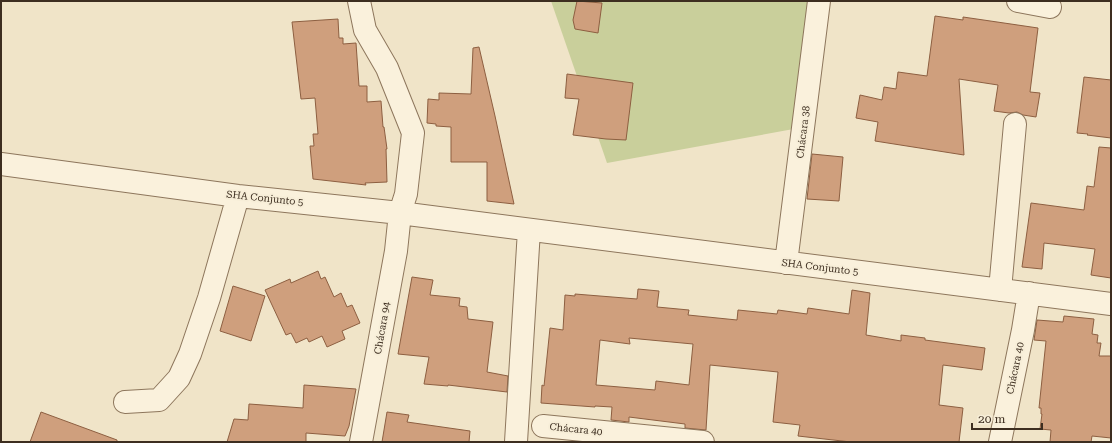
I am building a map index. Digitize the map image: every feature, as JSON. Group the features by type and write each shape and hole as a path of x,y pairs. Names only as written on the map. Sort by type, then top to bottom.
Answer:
{"street":[{"name":"Chácara 94","path":"359,1 365,30 387,68 413,133 406,194 400,213 396,252 361,442"},
{"name":"Chácara 38","path":"786,263 819,1"},
{"path":"1018,1 1050,7"},
{"path":"1000,290 1015,124"},
{"name":"SHA Conjunto 5","path":"1,164 238,196 400,213 1111,304"},
{"path":"125,402 159,400 179,378 190,354 209,298 238,196"},
{"path":"516,442 529,230"},
{"name":"Chácara 40","path":"1000,442 1029,293"},
{"name":"Chácara 40","path":"543,426 704,442"}],"green space":[{"path":"551,1 819,1 810,126 607,163"}],"building":[{"path":"577,1 602,3 598,33 575,29 573,20"},
{"path":"935,16 963,20 963,17 1038,28 1030,92 1040,93 1036,117 1023,115 1017,112 1009,113 994,111 998,85 959,79 964,155 875,141 878,122 856,118 860,95 882,100 884,87 896,89 898,72 927,76"},
{"path":"338,19 339,38 343,38 343,44 356,43 359,86 367,86 367,102 381,101 383,127 387,149 387,182 365,183 366,185 313,179 310,146 314,146 313,134 318,134 315,98 301,99 292,22"},
{"path":"479,47 514,204 487,201 487,162 451,162 451,127 436,126 436,124 427,123 428,99 439,100 439,93 471,94 473,48"},
{"path":"567,74 633,83 626,140 573,135 579,99 565,98"},
{"path":"1084,77 1111,80 1111,138 1077,133"},
{"path":"1099,147 1111,148 1111,278 1091,275 1095,249 1044,243 1042,269 1022,267 1031,203 1084,210 1087,186 1094,187"},
{"path":"812,154 843,157 839,201 807,199"},
{"path":"318,271 321,279 325,277 334,297 341,293 347,307 352,305 360,323 342,331 345,339 327,347 322,336 309,342 307,338 296,343 291,333 286,335 265,290 290,279 291,283"},
{"path":"412,277 433,280 430,295 460,298 459,306 467,307 468,319 493,322 487,372 508,376 507,392 448,385 424,384 429,357 398,354"},
{"path":"233,286 265,296 251,341 220,331"},
{"path":"638,289 659,291 657,307 689,310 688,315 737,320 738,310 777,314 778,310 807,314 808,308 849,314 852,290 870,293 866,335 901,341 901,335 925,338 925,340 985,348 982,370 943,365 939,405 963,408 959,442 851,442 798,436 800,425 773,422 778,372 710,365 706,430 685,428 685,424 629,417 629,422 611,420 612,407 541,403 550,328 563,330 565,295 575,296 575,294 637,299","holes":["629,338 693,344 689,385 656,381 655,390 596,385 600,340 630,344"]},
{"path":"1064,316 1094,319 1092,334 1098,335 1097,343 1101,343 1099,356 1111,356 1111,438 1092,436 1091,442 1050,442 1051,430 1040,429 1042,414 1041,408 1039,408 1046,341 1034,340 1037,320 1063,322"},
{"path":"304,385 356,389 349,426 345,436 306,433 306,442 227,442 234,419 248,420 249,404 303,408"},
{"path":"41,412 117,440 117,442 30,442"},
{"path":"387,412 409,415 407,422 470,431 469,442 382,442"}]}
